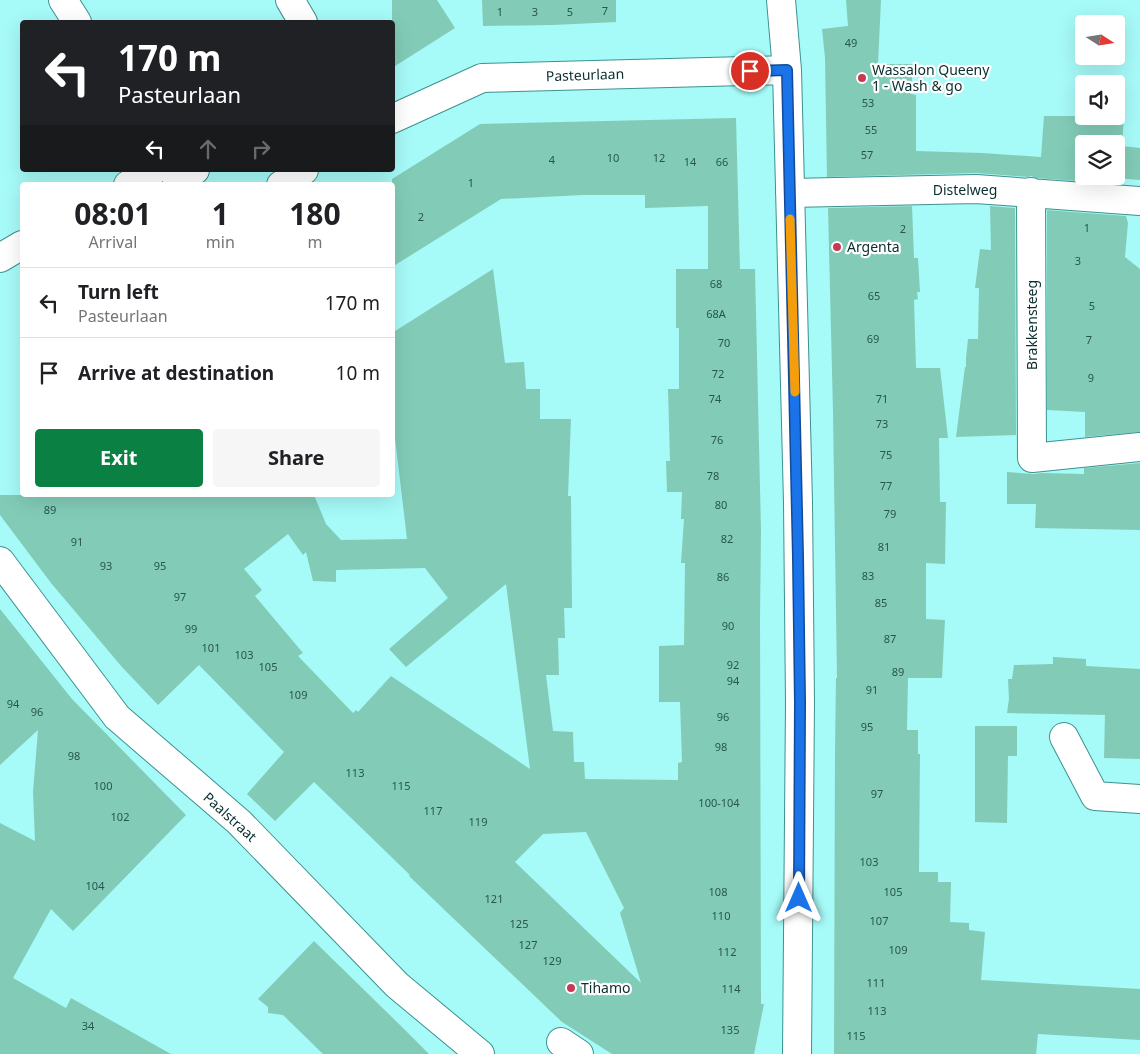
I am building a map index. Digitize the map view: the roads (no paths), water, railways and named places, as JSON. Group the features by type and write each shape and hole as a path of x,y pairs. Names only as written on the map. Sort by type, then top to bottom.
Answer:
{"street":[{"path":"63,0 77,20"},
{"path":"290,0 302,20"},
{"path":"781,0 787,70 798,502 800,703 797,1054"},
{"name":"Pasteurlaan","path":"395,118 482,78 787,70"},
{"path":"285,182 301,172"},
{"path":"142,182 175,175"},
{"name":"Distelweg","path":"790,193 976,189 1140,201"},
{"name":"Brakkensteeg","path":"1031,192 1032,458 1140,447"},
{"path":"0,258 20,246"},
{"name":"Paalstraat","path":"0,560 117,717 238,822 397,985 480,1054"},
{"path":"1064,737 1095,796 1140,799"}],"place":[{"name":"Wassalon Queeny 1 - Wash & go","path":"862,78"},
{"name":"Argenta","path":"837,247"},
{"name":"Tihamo","path":"571,988"}]}
